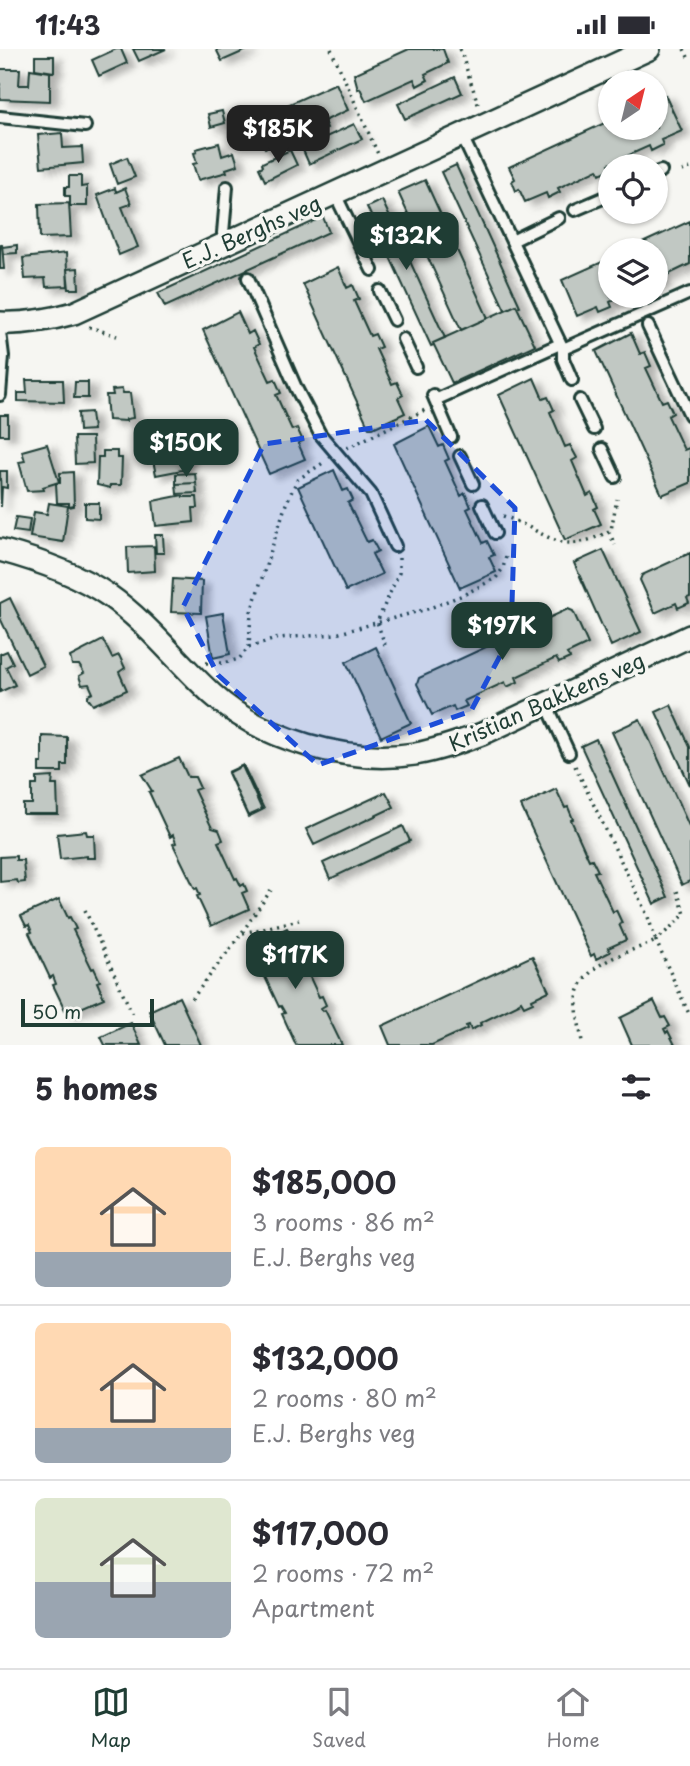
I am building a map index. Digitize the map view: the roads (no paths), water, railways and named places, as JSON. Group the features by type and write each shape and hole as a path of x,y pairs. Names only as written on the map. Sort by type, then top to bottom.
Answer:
{"street":[{"name":"E.J. Berghs veg","path":"0,323 21,324 74,313 649,49"},
{"name":"Kristian Bakkens veg","path":"0,550 46,565 105,594 159,638 193,677 215,697 242,716 296,742 343,753 415,754 454,744 482,734 690,636"}],"lane":[{"path":"0,117 85,126"},
{"path":"462,135 561,346 572,380"},
{"path":"225,244 223,233 227,187"},
{"path":"335,194 372,270"},
{"path":"575,210 598,200"},
{"path":"512,241 559,218"},
{"path":"247,278 309,415 323,439 371,494 395,546"},
{"path":"380,291 394,320"},
{"path":"451,437 435,400 690,293"},
{"path":"648,326 690,415"},
{"path":"0,332 3,356 0,394"},
{"path":"403,339 416,367"},
{"path":"580,400 594,429"},
{"path":"602,449 615,477"},
{"path":"460,456 473,484"},
{"path":"484,509 495,533"},
{"path":"546,703 569,753"}]}
